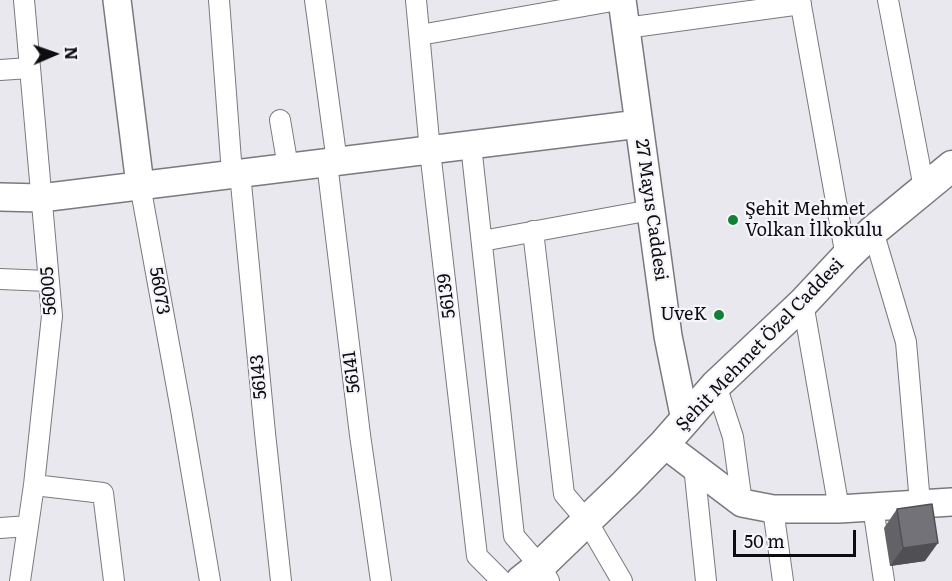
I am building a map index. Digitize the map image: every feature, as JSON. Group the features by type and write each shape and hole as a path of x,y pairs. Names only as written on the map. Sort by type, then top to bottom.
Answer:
{"main road":[{"name":"Şehit Mehmet Özel Caddesi","path":"537,576 587,521 664,444 716,385 803,303 846,257 873,231 951,170"}],"street":[{"name":"56005","path":"20,581 34,485 52,316 24,0"},
{"name":"56073","path":"117,0 140,185 210,581"},
{"name":"56143","path":"219,0 281,581"},
{"name":"56141","path":"315,0 360,435 381,581"},
{"name":"56139","path":"416,0 430,151 477,556 502,581"},
{"path":"420,35 620,0"},
{"name":"27 Mayıs Caddesi","path":"620,0 626,28 668,336 685,420"},
{"path":"888,0 924,189"},
{"path":"626,28 801,2 846,257"},
{"path":"0,70 29,68"},
{"path":"280,120 288,167"},
{"path":"0,196 41,198 639,124"},
{"path":"471,145 514,536 537,576"},
{"path":"482,241 651,210"},
{"path":"533,231 564,494 587,521 622,581"},
{"path":"873,231 906,342 920,504"},
{"path":"0,279 48,281"},
{"path":"803,303 839,509"},
{"path":"716,385 733,437 742,503"},
{"path":"664,444 742,503 773,509 839,509 952,502"},
{"path":"694,466 706,581"},
{"path":"34,485 103,493 114,581"},
{"path":"873,507 884,581"},
{"path":"773,509 783,581"},
{"path":"0,528 28,526"}],"building":[{"path":"932,504 938,543 903,548 897,509"}],"place":[{"name":"Şehit Mehmet Volkan İlkokulu","path":"733,220"},
{"name":"UveK","path":"719,315"}]}
